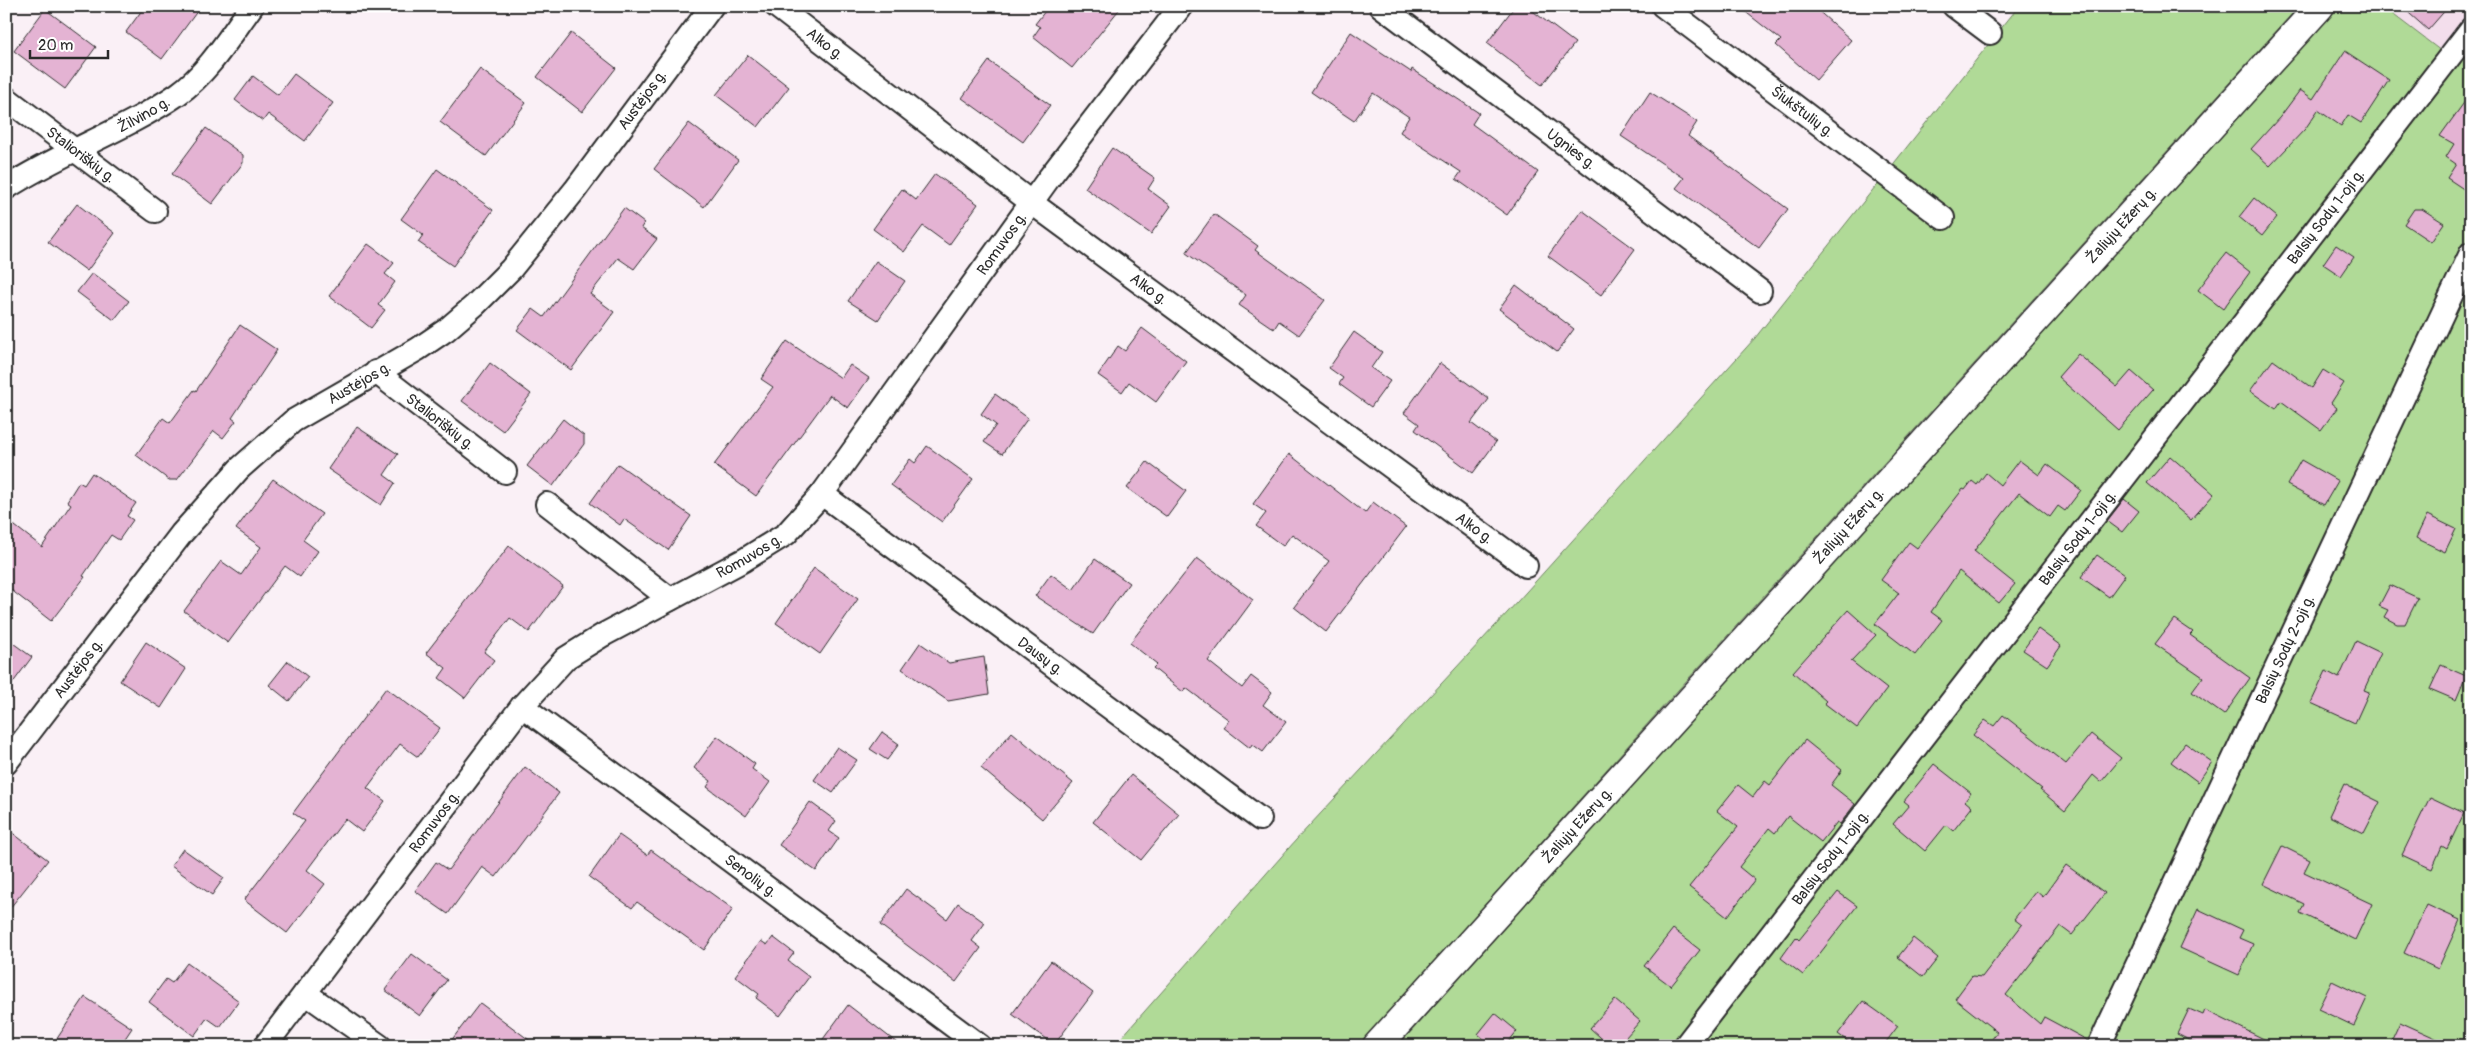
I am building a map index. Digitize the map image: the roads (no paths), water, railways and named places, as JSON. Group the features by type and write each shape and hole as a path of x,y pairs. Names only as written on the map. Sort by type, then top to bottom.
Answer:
{"main road":[{"name":"Žaliųjų Ežerų g.","path":"1378,1046 2320,6"}],"street":[{"name":"Žilvino g.","path":"6,188 179,93 206,68 252,6"},
{"name":"Austėjos g.","path":"6,762 182,533 239,469 293,421 418,349 446,330 475,305 511,269 575,190 712,6"},
{"name":"Alko g.","path":"776,6 1032,202 1526,566"},
{"name":"Romuvos g.","path":"265,1046 522,706 566,658 670,599 744,560 786,534 822,494 1032,202 1181,6"},
{"name":"Ugnies g.","path":"1381,6 1760,291"},
{"name":"Šiukštulių g.","path":"1663,6 1943,218"},
{"path":"1954,6 1990,33"},
{"name":"Balsių Sodų 1-oji g.","path":"1685,1046 2471,29"},
{"name":"Stalioriškių g.","path":"6,98 74,151 155,210"},
{"name":"Balsių Sodų 2-oji g.","path":"2099,1046 2471,253"},
{"name":"Stalioriškių g.","path":"376,372 505,472"},
{"name":"Dausų g.","path":"822,494 1260,818"},
{"path":"546,504 670,599"},
{"name":"Senolių g.","path":"522,706 836,937 980,1046"},
{"path":"305,993 380,1046"}]}
